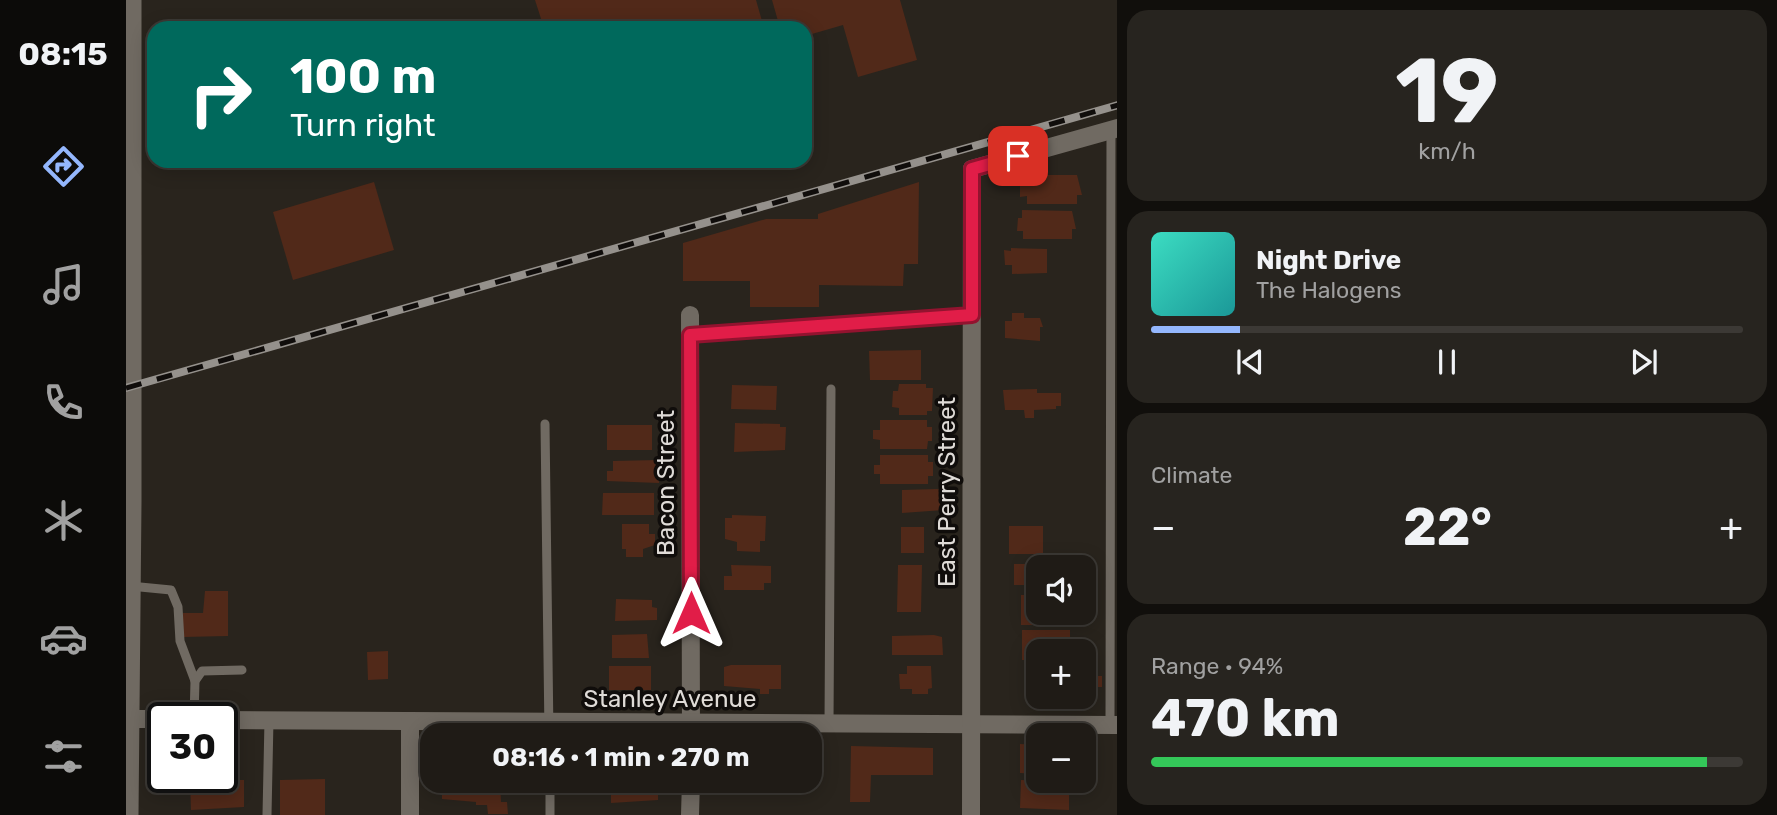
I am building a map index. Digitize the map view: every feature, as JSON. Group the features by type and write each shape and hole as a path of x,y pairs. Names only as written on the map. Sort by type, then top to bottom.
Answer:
{"main road":[{"path":"128,815 128,130 131,0"}],"street":[{"name":"East Perry Street","path":"971,815 972,169 1114,129"},
{"name":"Bacon Street","path":"690,315 691,723"},
{"path":"127,719 147,719"},
{"name":"Stanley Avenue","path":"238,720 430,723"},
{"path":"410,722 410,815"},
{"name":"Stanley Avenue","path":"822,724 1114,725"},
{"path":"691,793 691,815"}],"lane":[{"path":"1114,129 1114,725"},
{"path":"690,335 972,315"},
{"path":"829,724 831,389"},
{"path":"545,424 549,723"},
{"path":"130,586 171,590 178,607 180,641 195,681 194,702"},
{"path":"195,681 202,671 242,670"},
{"path":"267,815 269,720"},
{"path":"550,793 550,815"}],"building":[{"path":"535,0 756,0 762,21 542,21"},
{"path":"772,0 900,0 917,60 858,77 843,25 812,34 812,21 778,21"},
{"path":"1028,175 1077,175 1082,195 1077,195 1077,204 1027,204 1027,196 1020,197 1020,182 1028,181"},
{"path":"374,182 394,250 293,280 273,212"},
{"path":"919,182 918,264 904,264 903,286 819,285 819,307 750,307 750,281 683,281 683,243 766,219 818,219 818,214"},
{"path":"1022,210 1072,211 1076,229 1072,229 1072,239 1023,239 1023,231 1017,231"},
{"path":"1011,248 1047,249 1047,273 1012,274 1012,265 1005,265 1004,250 1011,251"},
{"path":"1012,313 1024,313 1024,318 1040,318 1043,327 1040,327 1040,341 1005,338 1005,321 1012,321"},
{"path":"921,350 921,380 870,380 869,351"},
{"path":"899,384 926,384 926,388 933,388 932,411 927,411 927,415 899,415 899,408 892,407 893,391 898,391"},
{"path":"732,385 777,386 776,410 731,409"},
{"path":"1037,389 1037,393 1061,393 1061,406 1056,406 1056,409 1034,410 1034,418 1025,418 1024,410 1005,410 1003,390"},
{"path":"880,420 927,420 927,427 932,427 932,441 928,441 927,449 880,449 880,440 873,439 873,430 880,430"},
{"path":"735,423 780,424 780,427 786,427 785,450 734,452"},
{"path":"607,425 652,425 652,450 607,450"},
{"path":"880,455 928,455 928,462 933,462 933,476 928,476 928,484 880,484 880,474 874,474 874,465 880,465"},
{"path":"658,460 659,483 607,481 607,471 613,471 613,461"},
{"path":"902,490 944,491 944,510 902,513"},
{"path":"603,493 654,493 654,515 602,515"},
{"path":"732,515 766,516 765,541 760,541 760,552 737,551 737,542 725,539 725,518 732,518"},
{"path":"622,524 649,524 649,534 655,534 655,545 643,549 643,557 626,557 626,549 622,549"},
{"path":"1009,526 1043,526 1043,554 1009,554"},
{"path":"901,527 924,527 924,553 901,553"},
{"path":"1014,564 1026,564 1026,585 1014,585"},
{"path":"731,565 771,566 771,583 764,583 764,590 724,590 724,576 732,576"},
{"path":"898,565 922,565 921,612 897,612"},
{"path":"205,591 228,591 228,636 183,637 183,613 203,613"},
{"path":"1021,595 1026,595 1026,625 1021,625"},
{"path":"616,599 652,600 652,607 657,608 657,620 615,621"},
{"path":"1022,630 1070,630 1070,639 1026,639 1026,660 1022,660"},
{"path":"647,634 649,658 612,658 612,635"},
{"path":"892,636 942,637 943,655 892,655"},
{"path":"388,651 388,679 368,680 367,652"},
{"path":"781,665 781,689 769,689 769,694 760,694 760,689 724,686 724,667"},
{"path":"609,666 651,666 651,690 609,690"},
{"path":"907,666 931,666 932,688 928,689 928,694 912,694 912,689 900,689 899,674 907,674"},
{"path":"1096,676 1102,676 1102,687 1096,687"},
{"path":"1020,744 1026,744 1026,773 1020,773"},
{"path":"851,746 933,748 933,775 871,775 870,802 850,802"},
{"path":"325,779 325,815 280,815 280,780"},
{"path":"238,780 244,780 244,807 191,810 190,793 238,793"},
{"path":"1021,780 1026,780 1026,793 1069,793 1069,810 1020,808"},
{"path":"442,793 501,793 501,802 507,802 508,814 488,814 487,805 476,805 476,802 442,799"},
{"path":"611,793 658,793 658,800 611,803"}],"railway":[{"path":"126,388 1117,105"}],"route":[{"path":"691,613 690,335 972,315 972,169 1018,156"}]}
